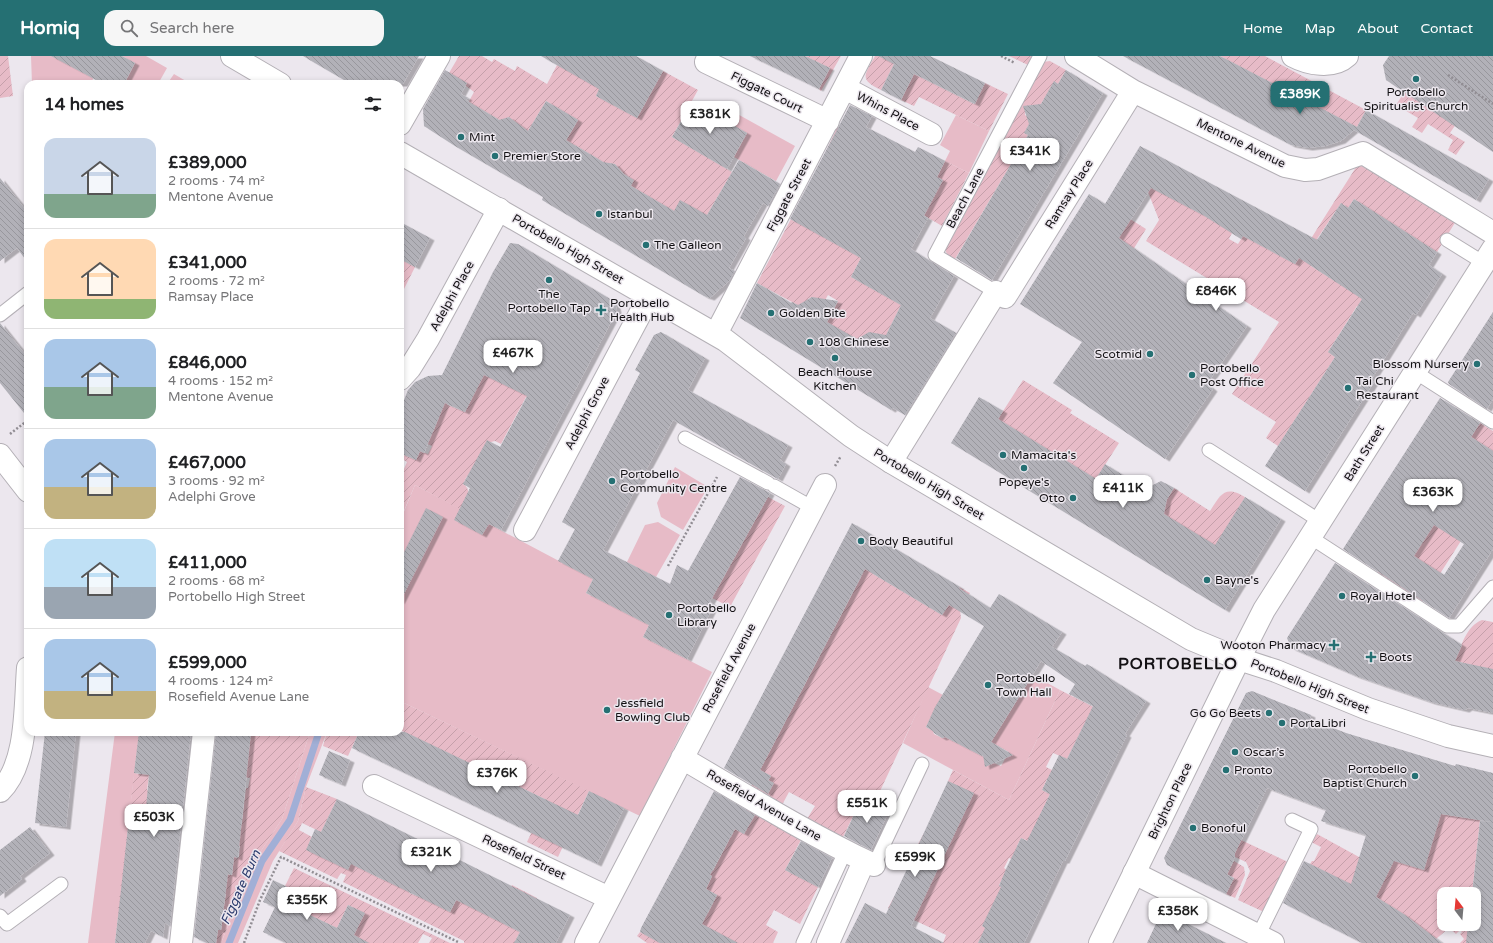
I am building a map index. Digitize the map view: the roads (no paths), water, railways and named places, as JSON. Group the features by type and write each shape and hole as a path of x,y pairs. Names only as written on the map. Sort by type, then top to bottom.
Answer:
{"street":[{"path":"232,56 273,80"},
{"path":"404,117 439,56"},
{"name":"Figgate Street","path":"716,334 862,56"},
{"name":"Mentone Avenue","path":"1076,56 1133,91 1285,166 1305,170 1318,169 1363,153 1493,232"},
{"path":"1293,56 1304,62 1325,64 1344,59 1347,56"},
{"name":"Figgate Court","path":"706,62 828,121"},
{"name":"Whins Place","path":"844,88 931,134"},
{"name":"Ramsay Place","path":"1001,295 1133,91"},
{"name":"Portobello High Street","path":"404,155 716,334 741,350 851,436 891,462 1191,639 1239,659 1276,671 1402,722 1448,736 1493,746"},
{"name":"Adelphi Place","path":"404,369 428,339 499,209"},
{"name":"Bath Street","path":"1239,659 1264,610 1488,256"},
{"path":"891,462 1001,295"},
{"name":"Adelphi Grove","path":"525,530 649,297"},
{"path":"3,447 24,484"},
{"name":"Rosefield Avenue","path":"586,943 825,485"},
{"name":"Brighton Place","path":"1100,943 1239,659"},
{"path":"0,791 14,772 18,759 21,745 24,712"},
{"path":"181,943 204,736"},
{"name":"Rosefield Avenue Lane","path":"682,758 861,859"},
{"name":"Rosefield Street","path":"374,786 609,898"},
{"path":"828,943 861,859"},
{"path":"1134,873 1265,939"}],"lane":[{"name":"Beach Lane","path":"1001,295 935,255 1040,56"},
{"path":"1447,240 1488,256"},
{"path":"0,315 24,296"},
{"path":"1415,372 1493,422"},
{"path":"685,438 813,508"},
{"path":"1209,450 1447,626 1459,626 1493,587"},
{"path":"803,943 861,859 922,764"},
{"path":"1265,939 1311,829 1292,820"},
{"path":"0,916 7,924 61,884"}],"waterway":[{"name":"Figgate Burn","path":"229,943 262,861 290,820 318,736"}],"place":[{"name":"Portobello Spiritualist Church","path":"1416,79"},
{"name":"Mint","path":"461,137"},
{"name":"Premier Store","path":"495,156"},
{"name":"Istanbul","path":"599,214"},
{"name":"The Galleon","path":"646,245"},
{"name":"The Portobello Tap","path":"549,280"},
{"name":"Portobello Health Hub","path":"601,310"},
{"name":"Golden Bite","path":"771,313"},
{"name":"108 Chinese","path":"810,342"},
{"name":"Scotmid","path":"1150,354"},
{"name":"Beach House Kitchen","path":"835,358"},
{"name":"Blossom Nursery","path":"1477,364"},
{"name":"Portobello Post Office","path":"1192,375"},
{"name":"Tai Chi Restaurant","path":"1348,388"},
{"name":"Mamacita's","path":"1003,455"},
{"name":"Popeye's","path":"1024,468"},
{"name":"Portobello Community Centre","path":"612,481"},
{"name":"Otto","path":"1073,498"},
{"name":"Body Beautiful","path":"861,541"},
{"name":"Bayne's","path":"1207,580"},
{"name":"Royal Hotel","path":"1342,596"},
{"name":"Portobello Library","path":"669,615"},
{"name":"Wooton Pharmacy","path":"1334,645"},
{"name":"Boots","path":"1371,657"},
{"name":"Portobello Town Hall","path":"988,685"},
{"name":"Jessfield Bowling Club","path":"607,710"},
{"name":"Go Go Beets","path":"1269,713"},
{"name":"PortaLibri","path":"1282,723"},
{"name":"Oscar’s","path":"1235,752"},
{"name":"Pronto","path":"1226,770"},
{"name":"Portobello Baptist Church","path":"1415,776"},
{"name":"Bonoful","path":"1193,828"}],"district":[{"name":"PORTOBELLO","path":"1178,663"}]}
